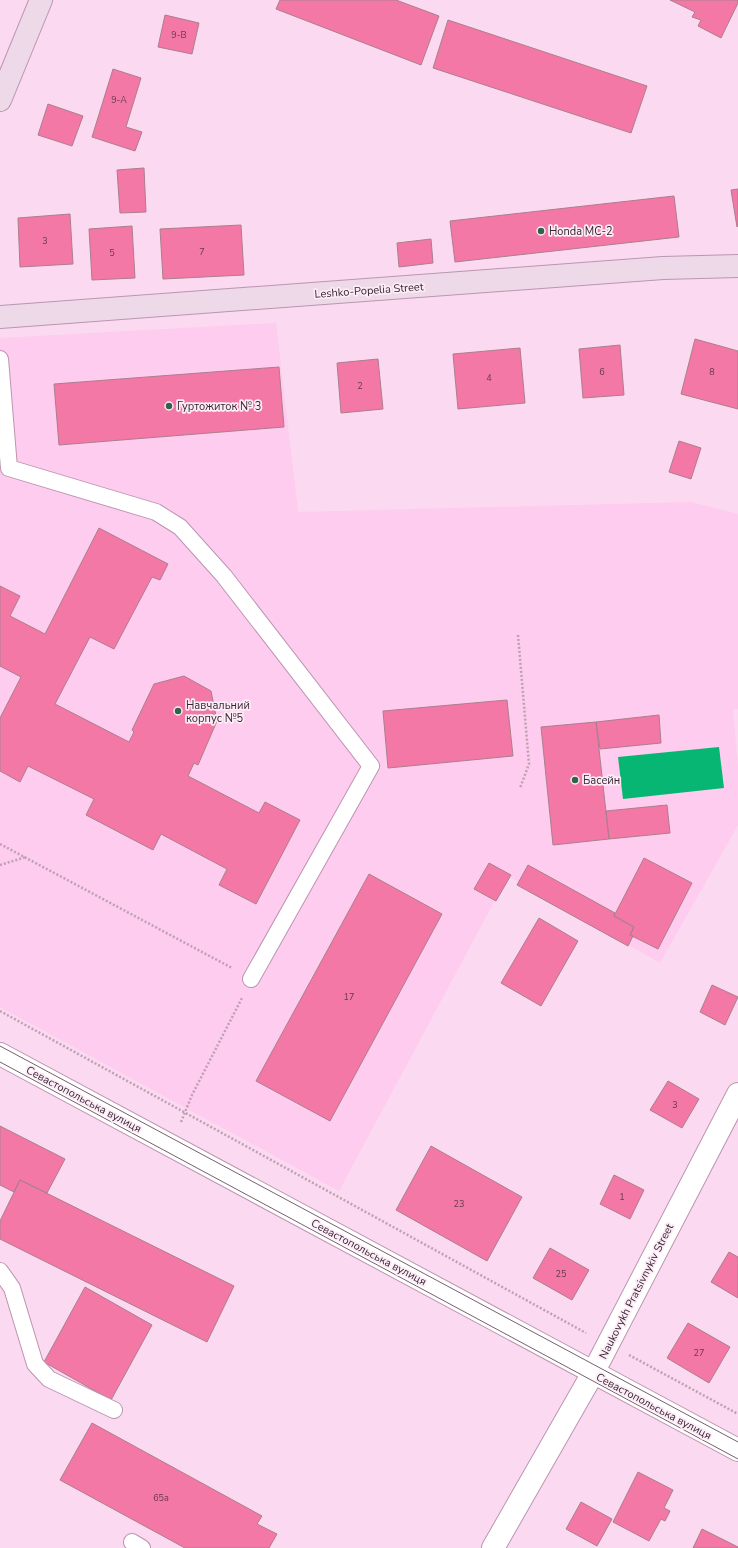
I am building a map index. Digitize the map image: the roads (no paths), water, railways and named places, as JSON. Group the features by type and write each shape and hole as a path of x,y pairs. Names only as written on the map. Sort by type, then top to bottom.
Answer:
{"main road":[{"path":"0,100 41,0"},
{"name":"Leshko-Popelia Street","path":"0,317 663,268 738,266"}],"street":[{"name":"Севастопольська вулиця","path":"0,1054 738,1450"},
{"name":"Naukovykh Pratsivnykiv Street","path":"493,1548 593,1373 738,1094"}],"lane":[{"path":"0,360 5,471 156,512 180,527 224,576 371,766 251,978"},
{"path":"0,1271 12,1288 35,1364 49,1379 114,1410"}],"tram line":[{"path":"0,1046 738,1442"},
{"path":"0,1062 738,1459"}],"place":[{"name":"Honda МС-2","path":"541,231"},
{"name":"Гуртожиток № 3","path":"169,406"},
{"name":"Навчальний корпус №5","path":"178,711"},
{"name":"Басейн","path":"575,780"}]}
